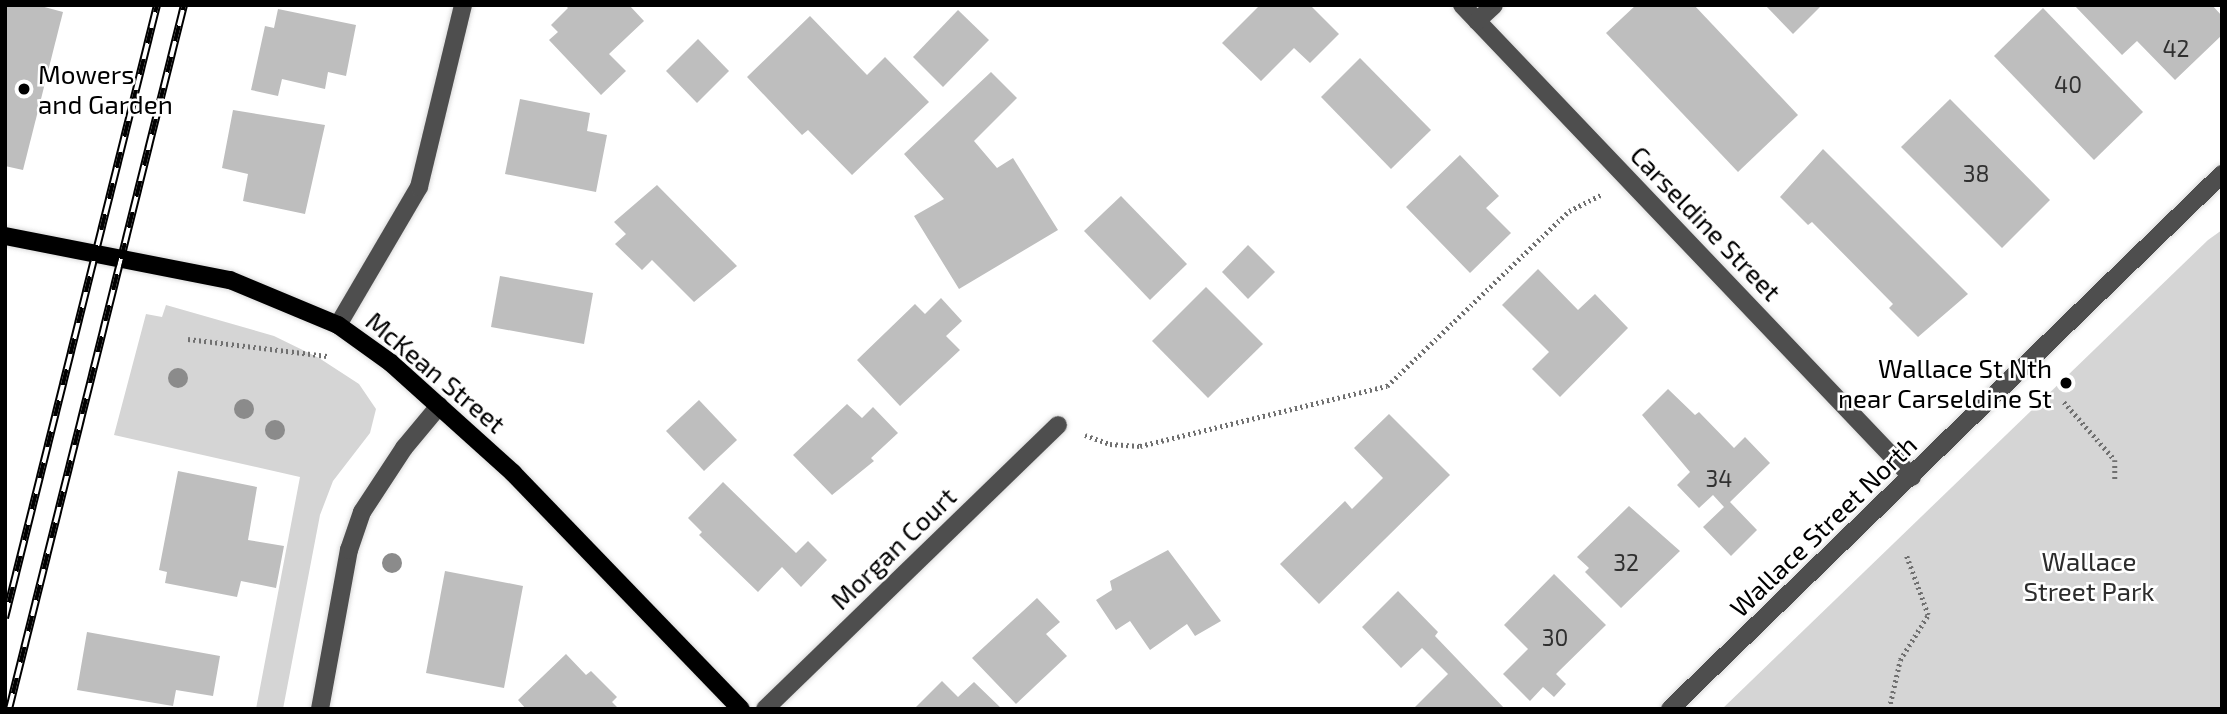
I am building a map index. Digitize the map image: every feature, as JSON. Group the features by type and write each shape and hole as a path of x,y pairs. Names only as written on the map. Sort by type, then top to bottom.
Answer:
{"main road":[{"name":"McKean Street","path":"5,236 230,280 338,325 439,406 513,473 741,709"}],"street":[{"path":"338,325 418,187 463,5"},
{"name":"Carseldine Street","path":"1462,5 1912,477"},
{"path":"1477,21 1494,5"},
{"name":"Wallace Street North","path":"1670,709 2222,174"},
{"path":"320,709 349,550 362,512 410,439 439,406"},
{"name":"Morgan Court","path":"765,709 1059,425"}],"path":[{"path":"1059,425 1110,444 1140,446 1387,386 1569,211 1626,177"},
{"path":"188,340 336,357"},
{"path":"2064,402 2115,460 2115,479"},
{"path":"1889,709 1900,660 1928,615 1906,555"}],"green space":[{"name":"Wallace Street Park","path":"2222,230 2222,709 1722,709 2208,240"},
{"path":"166,305 274,336 319,358 359,384 376,409 370,433 333,481 320,515 283,709 256,709 300,477 114,435 146,314 162,317"}],"building":[{"name":"Mowers and Garden","path":"5,5 37,5 63,12 23,170 5,166"},
{"path":"565,5 629,5 644,21 609,54 626,71 601,95 549,40 558,32 551,25 568,8"},
{"path":"1260,5 1310,5 1339,34 1310,63 1294,48 1261,81 1222,43"},
{"path":"1636,5 1694,5 1798,115 1738,172 1606,33"},
{"path":"1765,5 1822,5 1793,34"},
{"path":"2074,5 2212,5 2222,16 2222,35 2175,80 2137,41 2122,55"},
{"path":"2043,8 2143,112 2094,160 1994,56"},
{"path":"278,9 356,25 346,76 328,72 325,89 282,79 278,96 251,90 265,26 274,28"},
{"path":"958,10 989,40 943,87 913,57"},
{"path":"810,16 867,75 885,57 929,102 852,175 808,130 802,135 747,77"},
{"path":"698,39 729,71 697,103 666,71"},
{"path":"1360,58 1431,130 1391,169 1321,97"},
{"path":"991,72 1017,98 974,141 997,168 1013,158 1058,230 959,289 914,216 944,199 904,154"},
{"path":"520,99 590,113 587,131 607,135 596,192 505,174"},
{"path":"1950,99 2050,200 2002,248 1901,147"},
{"path":"233,110 325,125 305,214 243,201 248,174 222,168"},
{"path":"1823,149 1968,294 1918,337 1889,308 1893,304 1812,222 1808,225 1780,197"},
{"path":"1460,155 1499,196 1486,208 1511,233 1470,273 1406,207"},
{"path":"657,185 737,266 694,302 652,260 642,270 615,244 626,234 614,222"},
{"path":"1121,196 1187,264 1150,300 1084,231"},
{"path":"1248,245 1275,272 1248,299 1222,272"},
{"path":"1538,269 1578,310 1595,294 1628,328 1560,397 1532,369 1549,352 1502,305"},
{"path":"500,276 593,293 584,344 491,327"},
{"path":"1206,287 1263,344 1208,398 1152,341"},
{"path":"941,298 962,321 946,336 960,350 900,406 857,360 915,304 925,314"},
{"path":"1668,389 1695,415 1699,412 1734,448 1745,437 1770,463 1730,502 1757,530 1731,556 1703,527 1724,507 1713,495 1699,508 1677,485 1690,472 1642,415"},
{"path":"699,400 737,440 704,471 666,431"},
{"path":"847,404 862,418 873,407 898,433 871,458 874,461 832,495 793,455"},
{"path":"1389,414 1450,475 1319,604 1280,564 1345,501 1352,509 1383,478 1354,448"},
{"path":"178,471 257,487 248,540 284,546 276,588 241,581 237,597 165,583 167,572 159,570"},
{"path":"723,482 796,553 808,541 827,560 801,587 782,567 758,592 699,535 702,532 688,518"},
{"path":"1629,506 1680,551 1621,608 1585,572 1589,568 1577,557"},
{"path":"1168,550 1221,621 1195,636 1187,624 1150,650 1130,621 1116,630 1096,600 1112,590 1110,581"},
{"path":"445,571 523,586 504,688 426,673"},
{"path":"1554,574 1606,625 1556,674 1566,684 1554,697 1543,687 1530,701 1503,674 1528,649 1504,625"},
{"path":"1398,591 1438,632 1435,636 1505,709 1413,709 1448,674 1422,648 1401,668 1362,627"},
{"path":"1037,598 1060,622 1046,634 1067,656 1016,704 972,658"},
{"path":"87,632 220,656 213,696 176,690 173,706 77,690"},
{"path":"566,654 586,675 591,671 617,697 612,702 619,709 526,709 518,700"},
{"path":"942,681 958,697 974,682 1002,709 914,709"}],"railway":[{"path":"5,618 157,5"},
{"path":"9,709 184,5"}],"place":[{"name":"Mowers and Garden","path":"24,89"},
{"name":"Wallace St Nth near Carseldine St","path":"2066,383"}]}
